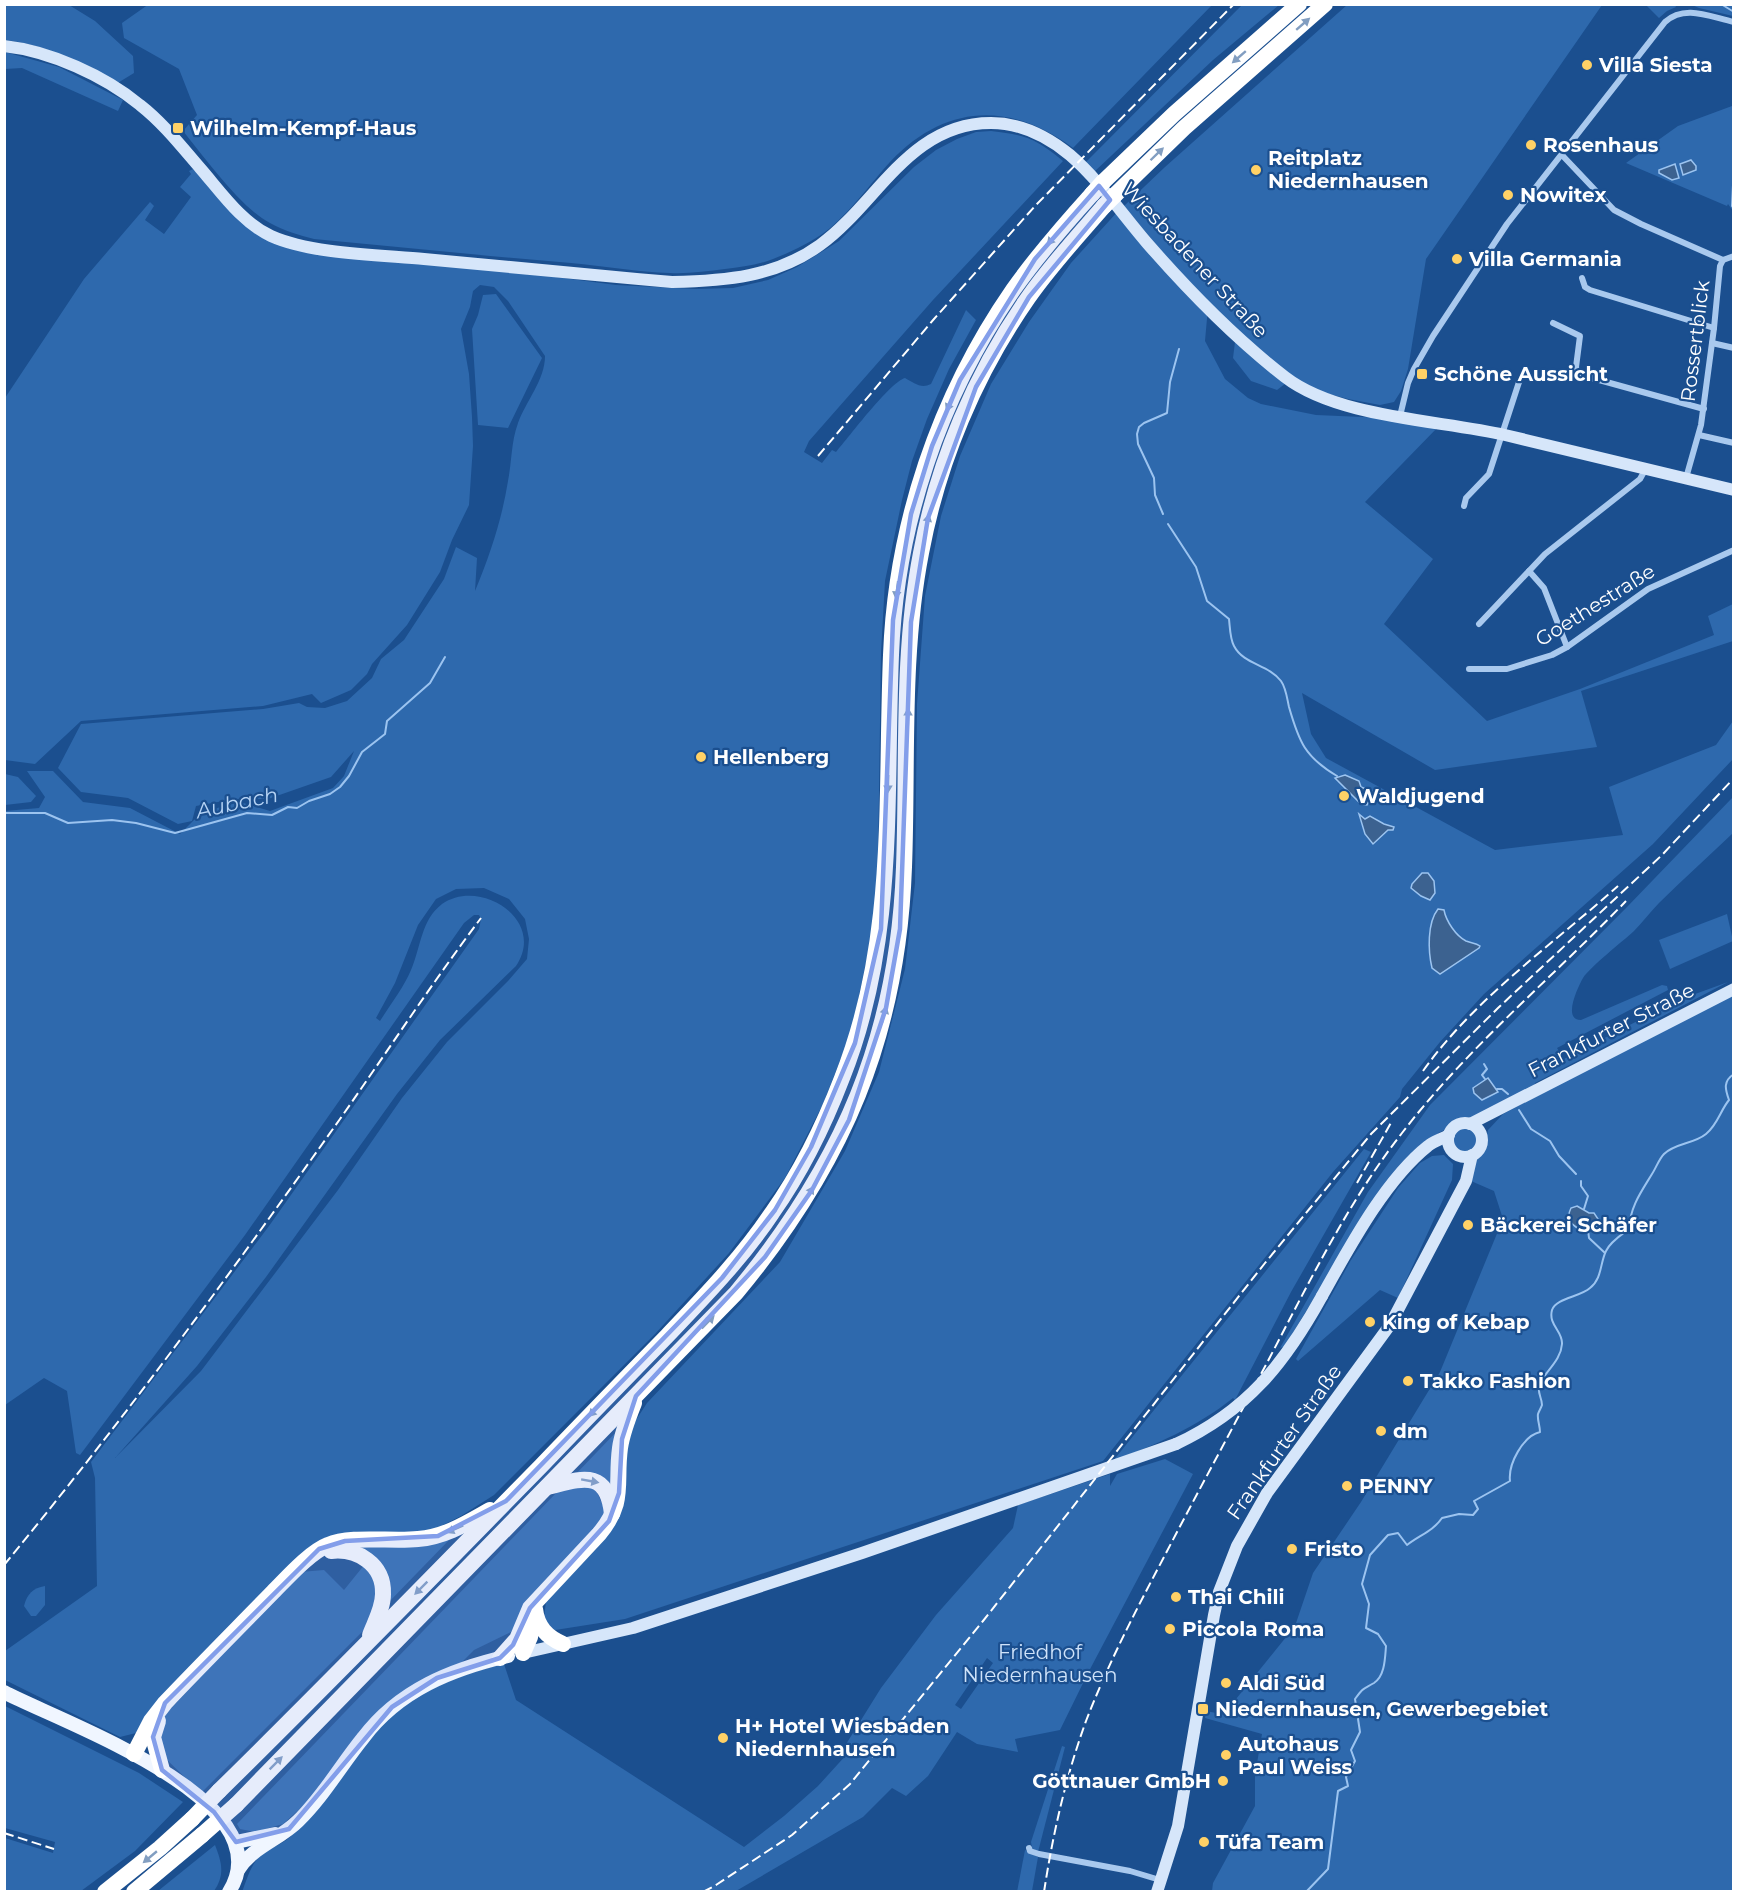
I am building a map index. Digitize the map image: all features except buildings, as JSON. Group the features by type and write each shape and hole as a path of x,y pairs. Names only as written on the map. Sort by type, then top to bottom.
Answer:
{"highway":[{"path":"105,1892 192,1819 506,1501 701,1300 740,1257 775,1210 829,1110 847,1065 866,1004 880,929 886,865 893,620 903,549 932,446 955,391 994,318 1035,259 1097,188 1174,114 1299,4"},
{"path":"134,1892 236,1805 736,1293 786,1228 825,1166 849,1120 863,1085 886,1008 900,929 911,622 921,552 928,518 953,441 976,387 1016,316 1050,269 1110,201 1184,128 1325,4"},
{"path":"500,1658 513,1645 530,1608 599,1534 612,1514 619,1493 620,1448 636,1396"},
{"path":"546,1488 578,1480 594,1480 605,1488 612,1514"},
{"path":"134,1754 151,1721 165,1703 319,1549 336,1542 420,1539 438,1536 456,1529 506,1501"},
{"path":"310,1558 330,1551 352,1552 363,1556 378,1572 382,1582 382,1605 367,1641"},
{"path":"536,1604 538,1623 555,1641 563,1644"},
{"path":"523,1653 530,1637 536,1604"},
{"path":"522,1627 523,1653"},
{"path":"134,1754 147,1747 165,1703"},
{"path":"153,1737 162,1770"}],"main road":[{"name":"Wiesbadener Straße","path":"4,46 24,49 60,61 105,82 130,97 162,124 237,210 258,229 283,241 345,252 672,282 716,281 753,276 785,265 819,246 844,224 896,167 922,146 967,126 991,123 1016,125 1040,134 1068,153 1150,247 1221,320 1290,380 1343,404 1585,453 1645,470 1734,490"},
{"name":"Frankfurter Straße","path":"1470,1124 1734,989"},
{"name":"Frankfurter Straße","path":"1480,1133 1507,1106"},
{"path":"1452,1146 1462,1156 1472,1155 1480,1148 1482,1141 1480,1133 1470,1124 1455,1126 1452,1146 1463,1173 1462,1186"},
{"path":"229,1892 238,1870 249,1856 289,1829 316,1801 364,1736 393,1707 437,1678 462,1668 500,1658 633,1628 862,1553 1176,1444 1217,1422 1259,1387 1285,1357 1364,1224 1405,1169 1421,1152 1452,1146"},
{"name":"Frankfurter Straße","path":"1159,1886 1178,1826 1214,1615 1230,1562 1251,1518 1267,1493 1390,1325 1468,1176 1472,1155"},
{"path":"4,1692 134,1754 188,1788 230,1830 236,1842 238,1870"},
{"path":"236,1842 269,1836 289,1829"},
{"path":"236,1842 246,1848 264,1846"}],"street":[{"path":"1400,416 1409,378 1433,336 1507,224 1665,22 1683,8 1734,22"},
{"name":"Rossertblick","path":"1561,154 1614,210 1723,260 1720,266 1704,409 1686,478"},
{"path":"1723,260 1734,256"},
{"path":"1582,278 1585,287 1590,290 1714,328"},
{"path":"1553,323 1580,336 1576,367 1577,372 1581,375 1704,409"},
{"path":"1712,343 1734,348"},
{"path":"1464,506 1466,498 1489,474 1520,379 1525,372"},
{"path":"1699,435 1734,442"},
{"path":"1479,624 1545,554 1640,479 1645,470"},
{"name":"Goethestraße","path":"1469,669 1507,669 1552,655 1567,647 1648,589 1734,550"},
{"path":"1529,571 1544,588 1567,647"},
{"name":"Frankfurter Straße","path":"1029,1848 1030,1851 1039,1854 1130,1871 1159,1886"}],"highlighted area":[{"path":"1099,186 1110,200 1029,297 976,387 928,518 911,622 900,929 886,1008 849,1120 812,1190 765,1257 636,1396 622,1439 619,1493 609,1521 530,1608 513,1645 500,1658 437,1678 392,1707 289,1829 236,1842 214,1812 162,1770 153,1737 165,1703 319,1549 345,1541 438,1536 506,1501 722,1278 775,1210 811,1147 855,1043 881,929 893,620 911,514 932,446 960,380 1035,259"}],"green space":[{"path":"149,4 1212,5 1073,148 1026,122 1002,116 978,116 955,120 933,129 911,143 890,162 842,217 807,244 755,264 677,273 314,239 275,226 259,216 236,195 183,131 197,115 179,69 124,38 122,23"},
{"path":"5,5 69,5 95,21 133,56 134,73 116,84 48,50 5,40"},
{"path":"1242,5 1279,5 1213,60 1094,172 1085,163"},
{"path":"1347,5 1602,5 1426,259 1408,369 1401,391 1394,402 1380,405 1314,390 1289,375 1240,334 1169,260 1124,206"},
{"path":"1646,5 1675,5 1676,7 1659,18"},
{"path":"1692,5 1733,5 1733,16 1699,8"},
{"path":"5,52 59,67 123,100 118,111 22,68 5,69"},
{"path":"1733,102 1733,211 1728,204 1727,206 1626,163 1678,126 1732,106"},
{"path":"991,131 1022,136 1037,142 1063,161 933,300 809,441 804,452 822,463 832,450 836,452 880,399 898,382 905,378 921,386 931,384 966,310 976,320 949,369 912,461 885,581 881,653 878,864 873,928 852,1030 823,1104 785,1178 729,1253 655,1334 494,1495 437,1528 415,1534 331,1538 152,1708 136,1733 120,1737 5,1680 5,1651 97,1586 95,1478 91,1462 269,1226 479,929 481,919 479,915 474,915 464,923 245,1235 80,1455 76,1453 67,1391 44,1378 5,1405 5,811 39,808 45,797 27,771 53,771 83,802 130,808 180,834 202,812 240,802 270,811 333,788 344,776 354,751 331,777 268,799 234,799 196,806 192,821 178,824 128,798 81,792 58,768 81,724 263,709 299,703 307,707 325,708 347,701 372,678 381,659 404,640 444,579 456,547 477,558 475,591 499,523 516,430 542,374 545,356 508,301 494,287 480,285 473,291 470,307 461,329 469,374 472,417 473,446 469,505 440,572 407,625 351,690 321,703 312,694 263,706 81,721 35,764 5,760 5,398 84,279 150,202 154,206 145,220 164,234 191,197 180,187 191,174 189,171 193,169 251,230 360,258 533,274 616,285 695,289 733,288 768,280 797,267 839,241 914,167 936,150 976,132","holes":["484,888 509,899 525,919 529,939 527,959 447,1042 402,1098 338,1190 201,1371 115,1458 197,1366 266,1277 397,1094 440,1040 516,966 523,949 523,933 516,919 505,908 490,900 474,896 457,897 435,910 422,934 405,983 380,1021 376,1018 395,983 418,925 436,899 456,889"]},
{"path":"1119,210 1208,307 1205,341 1225,379 1248,398 1261,404 1316,415 1386,418 1437,428 1365,502 1433,559 1384,624 1487,721 1580,689 1714,635 1708,616 1733,604 1733,641 1581,691 1597,747 1435,770 1302,693 1311,734 1326,758 1495,850 1623,835 1609,787 1716,745 1733,721 1733,759 1653,844 1484,994 1440,1042 1402,1089 1400,1097 1333,1172 1103,1461 625,1619 549,1631 544,1618 546,1601 597,1548 627,1443 636,1420 647,1403 780,1262 845,1151 879,1072 905,969 915,883 917,704 925,596 941,516 960,456 991,384 1029,322 1071,263"},
{"path":"496,294 542,358 508,428 478,425 472,329 483,295"},
{"path":"1236,334 1290,380 1277,390 1251,381 1233,358"},
{"path":"5,774 18,777 36,796 31,802 5,805"},
{"path":"1733,797 1733,833 1659,903 1634,931 1587,973 1575,995 1573,1015 1575,1019 1581,1020 1662,985 1667,986 1668,990 1557,1048 1564,1059 1676,1001 1728,982 1535,1083 1534,1086 1471,1118 1457,1121 1438,1133 1439,1140 1414,1159 1325,1291 1317,1293 1285,1346 1280,1348 1368,1192 1430,1105"},
{"path":"1727,914 1733,941 1670,969 1659,940"},
{"path":"1733,994 1733,1891 1212,1891 1213,1883 1255,1806 1255,1775 1262,1734 1205,1718 1206,1711 1226,1715 1236,1699 1295,1626 1313,1573 1361,1502 1440,1372 1503,1219 1494,1191 1471,1181 1476,1161 1484,1149 1488,1130 1503,1114"},
{"path":"1465,1127 1474,1131 1478,1140 1474,1149 1465,1153 1456,1149 1452,1140 1456,1131"},
{"path":"1364,1149 1371,1152 1291,1292 1235,1400 1233,1398 1205,1418 1175,1434 1113,1461"},
{"path":"1444,1155 1453,1164 1452,1180 1398,1298 1380,1290 1298,1361 1296,1359 1351,1260 1398,1188 1420,1163 1432,1156"},
{"path":"620,1428 615,1495 573,1477"},
{"name":"Friedhof Niedernhausen","path":"1165,1459 1193,1474 1060,1730 1015,1739 1018,1752 977,1744 957,1732 928,1776 906,1796 892,1788 863,1817 736,1891 242,1892 250,1872 261,1855 287,1840 295,1832 367,1740 400,1708 418,1696 449,1681 504,1664 516,1700 744,1847 818,1786 848,1753 843,1749 881,1688 936,1615 1013,1528 1018,1505 1110,1474 1110,1486 1117,1474","holes":["987,1658 993,1663 961,1709 955,1705"]},
{"path":"593,1484 607,1514 526,1606 511,1632 474,1650 460,1664 415,1684 313,1797 283,1824 255,1832 240,1829 237,1824 558,1491"},
{"path":"451,1538 387,1604 358,1548"},
{"path":"365,1564 378,1589 371,1620 363,1631 201,1793 163,1756 157,1744 162,1718 300,1572 324,1570 344,1590"},
{"path":"45,1586 45,1605 36,1616 31,1616 24,1606 27,1598 37,1588"},
{"path":"5,1706 139,1773 183,1802 135,1851 81,1891 5,1891 5,1838 53,1853 55,1842 5,1828"},
{"path":"1062,1746 1065,1747 1038,1852 1032,1848 1031,1842"},
{"path":"215,1845 221,1874 214,1891 158,1891"},
{"path":"1025,1850 1038,1857 1032,1891 1017,1892"}],"shaded area":[{"path":"1691,160 1696,170 1683,175 1680,164"},
{"path":"1675,164 1679,178 1672,180 1659,173 1659,170"},
{"path":"1345,775 1359,781 1361,787 1373,792 1367,805 1361,804 1335,778"},
{"path":"1359,814 1365,819 1370,816 1394,827 1393,830 1388,830 1373,844 1365,834"},
{"path":"1422,873 1428,873 1434,881 1435,893 1430,900 1411,888"},
{"path":"1438,909 1444,910 1449,923 1459,936 1480,946 1440,974 1432,968 1429,946 1430,929"},
{"path":"1488,1078 1498,1092 1482,1100 1474,1093 1473,1088"},
{"path":"1577,1206 1589,1213 1594,1213 1598,1219 1598,1225 1582,1231 1573,1224 1569,1219 1569,1212 1571,1208"}],"waterway":[{"path":"1721,4 1734,12"},
{"path":"1734,164 1732,206 1734,209"},
{"path":"1163,514 1155,495 1154,478 1138,444 1137,434 1139,427 1144,423 1167,413 1170,382 1179,349"},
{"path":"1168,524 1196,567 1207,601 1229,619 1231,637 1238,652 1276,675 1281,681 1296,730 1305,748 1317,762 1337,776"},
{"name":"Aubach","path":"4,813 45,813 68,823 112,820 136,823 175,833 247,813 272,815 288,807 297,808 330,794 340,787 362,752 385,734 387,721 430,683 445,657"},
{"path":"1484,1064 1487,1069 1482,1075 1485,1079"},
{"path":"1306,1892 1328,1869 1338,1791 1348,1786 1346,1777 1355,1761 1351,1750 1360,1732 1355,1699 1363,1689 1378,1680 1384,1666 1386,1646 1378,1634 1366,1628 1369,1604 1362,1584 1370,1555 1388,1535 1398,1533 1407,1545 1430,1530 1442,1518 1459,1514 1473,1515 1478,1509 1474,1501 1510,1481 1511,1467 1518,1452 1528,1439 1540,1432 1538,1413 1542,1405 1539,1386 1561,1350 1562,1339 1551,1315 1554,1306 1586,1291 1594,1284 1608,1248 1629,1229 1631,1214 1637,1200 1661,1158 1668,1150 1696,1140 1710,1130 1729,1100 1726,1086 1728,1079 1734,1074"},
{"path":"1497,1089 1502,1089 1508,1094"},
{"path":"1519,1110 1531,1129 1550,1141 1559,1156 1576,1174"},
{"path":"1581,1181 1581,1186 1588,1196 1584,1209"},
{"path":"1588,1230 1589,1238 1605,1253"}],"railway":[{"path":"818,456 934,319 1035,206 1234,4"},
{"path":"703,1892 792,1835 850,1784 983,1621 1265,1263 1371,1134 1498,1008 1662,855 1734,778"},
{"path":"1423,1071 1466,1020 1490,996 1618,886"},
{"path":"1044,1892 1066,1784 1086,1721 1104,1679 1154,1577 1340,1226 1359,1194 1402,1133 1454,1071 1626,901"},
{"path":"4,1565 92,1456 218,1289 481,918"},
{"path":"1357,1183 1392,1121"},
{"path":"4,1833 54,1849"}],"place":[{"name":"Villa Siesta","path":"1587,65"},
{"name":"Wilhelm-Kempf-Haus","path":"178,128"},
{"name":"Rosenhaus","path":"1531,145"},
{"name":"Reitplatz Niedernhausen","path":"1256,170"},
{"name":"Nowitex","path":"1508,195"},
{"name":"Villa Germania","path":"1457,259"},
{"name":"Schöne Aussicht","path":"1422,374"},
{"name":"Hellenberg","path":"701,757"},
{"name":"Waldjugend","path":"1344,796"},
{"name":"Bäckerei Schäfer","path":"1468,1225"},
{"name":"King of Kebap","path":"1370,1322"},
{"name":"Takko Fashion","path":"1408,1381"},
{"name":"dm","path":"1381,1431"},
{"name":"PENNY","path":"1347,1486"},
{"name":"Fristo","path":"1292,1549"},
{"name":"Thai Chili","path":"1176,1597"},
{"name":"Piccola Roma","path":"1170,1629"},
{"name":"Aldi Süd","path":"1226,1683"},
{"name":"Niedernhausen, Gewerbegebiet","path":"1203,1709"},
{"name":"H+ Hotel Wiesbaden Niedernhausen","path":"723,1738"},
{"name":"Autohaus Paul Weiss","path":"1226,1755"},
{"name":"Göttnauer GmbH","path":"1223,1781"},
{"name":"Tüfa Team","path":"1204,1842"}]}
